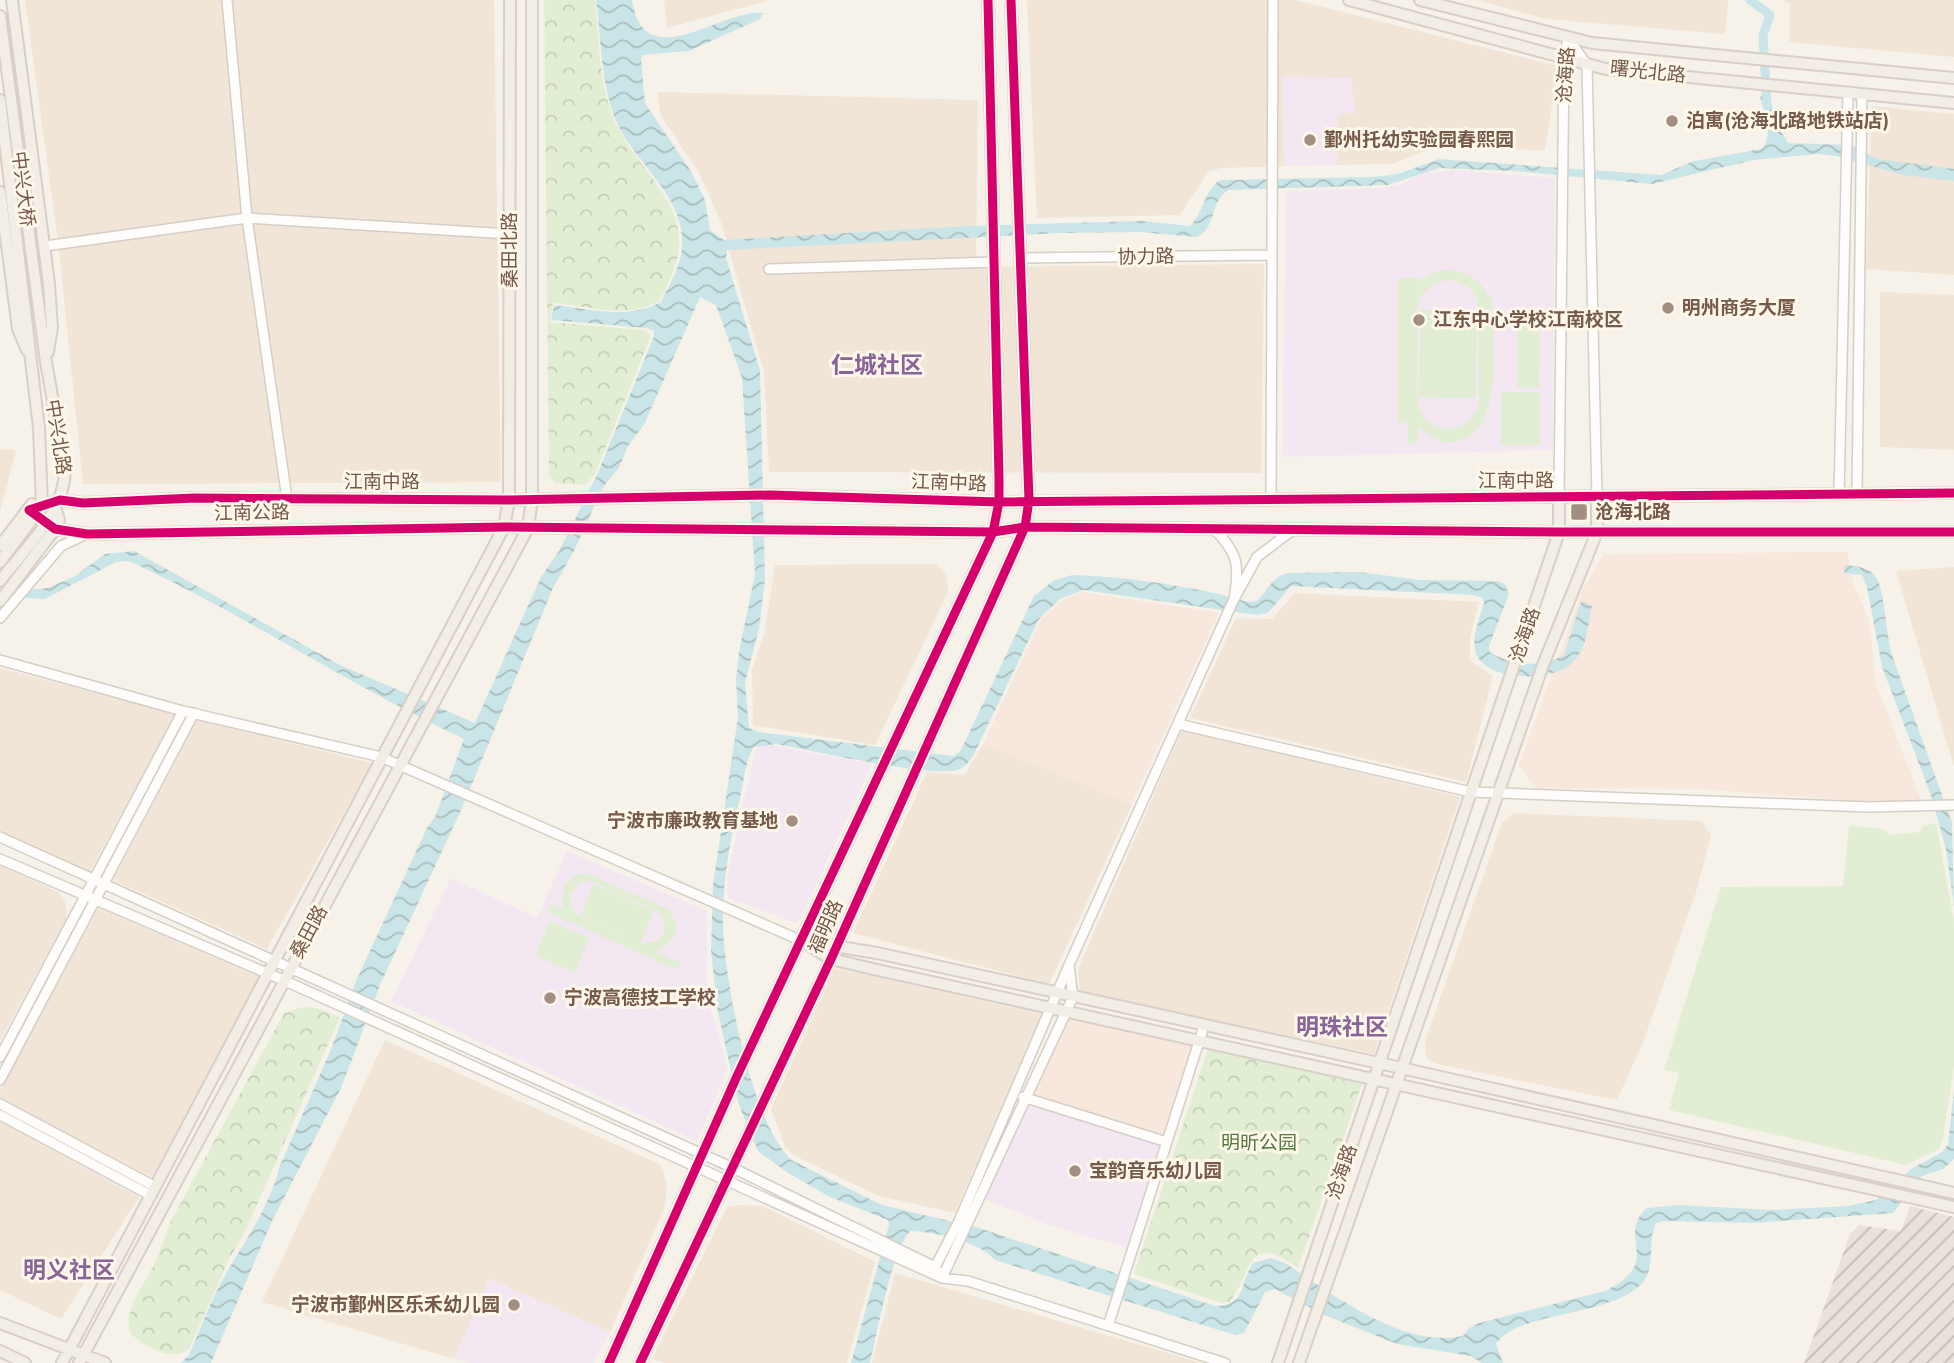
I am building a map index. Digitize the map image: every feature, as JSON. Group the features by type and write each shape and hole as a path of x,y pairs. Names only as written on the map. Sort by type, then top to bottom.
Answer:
{"main road":[{"path":"12,0 52,328 46,362"},
{"name":"桑田北路","path":"509,500 510,0"},
{"name":"桑田北路","path":"532,0 532,499"},
{"name":"福明路","path":"609,1363 701,1154 993,532 999,502 988,0"},
{"name":"福明路","path":"640,1363 837,946 1025,527 1029,500 1011,0"},
{"name":"曙光北路","path":"1349,0 1587,65 1954,103"},
{"name":"曙光北路","path":"1420,0 1592,43 1954,78"},
{"name":"中兴大桥","path":"0,16 32,362"},
{"name":"中兴大桥","path":"0,100 10,133 46,362"},
{"path":"0,192 18,329 32,362"},
{"name":"中兴北路","path":"32,362 43,506"},
{"name":"中兴北路","path":"46,362 65,469 65,485 58,505"},
{"path":"3,597 8,578 42,520 41,479"},
{"name":"江南中路","path":"42,520 43,506 287,499 509,500 770,495 999,502 1954,493"},
{"name":"沧海路","path":"1278,1363 1559,532 1559,498"},
{"name":"沧海路","path":"1299,1363 1543,665 1597,532 1597,498"},
{"name":"桑田路","path":"81,1359 528,528 532,499"},
{"name":"桑田路","path":"62,1363 503,527 509,500"},
{"path":"0,562 58,505"},
{"path":"0,546 42,520"},
{"name":"江南公路","path":"42,520 87,534 503,527 772,527 993,532"},
{"path":"993,532 1025,527 1559,532 1954,532"},
{"path":"802,941 837,946 1380,1063 1954,1193"},
{"path":"802,941 831,959 1396,1086 1954,1207"},
{"path":"0,1323 67,1350 81,1359 105,1363"},
{"path":"0,1351 25,1363"}],"street":[{"path":"227,0 247,218 287,499"},
{"path":"1271,499 1273,0"},
{"name":"沧海路","path":"1559,498 1564,60 1567,38"},
{"name":"沧海路","path":"1567,38 1587,65 1597,498"},
{"path":"1839,495 1848,92"},
{"path":"1857,494 1862,94"},
{"path":"44,246 247,218 510,234"},
{"name":"协力路","path":"1020,258 1272,255"},
{"path":"769,269 994,262"},
{"path":"1214,528 1234,552 1238,575 1234,599"},
{"path":"963,1222 1069,965 1234,599 1258,557 1294,529"},
{"path":"0,618 61,546 87,534"},
{"path":"0,660 194,713 381,757 802,941"},
{"path":"0,1057 183,710"},
{"path":"0,1080 194,713"},
{"path":"1178,724 1471,792 1868,807 1953,805"},
{"path":"0,837 733,1168 942,1278 968,1281 1225,1363"},
{"path":"0,859 284,980 727,1180 871,1241"},
{"path":"942,1278 948,1253 1073,997 1069,965"},
{"path":"1108,1326 1204,1026"},
{"path":"1014,1095 1167,1142"},
{"path":"0,1104 152,1191"},
{"path":"0,1115 152,1191"},
{"path":"935,1267 948,1253"},
{"path":"904,1257 935,1267 942,1278"}],"shaded area":[{"path":"25,0 494,0 501,482 83,484 59,249"},
{"path":"664,0 766,0 766,1 667,28"},
{"path":"1027,0 1295,0 1558,66 1545,150 1430,149 1393,164 1337,165 1337,114 1354,112 1282,77 1284,166 1221,168 1208,172 1180,215 1037,218"},
{"path":"1476,0 1728,0 1725,34 1546,19"},
{"path":"1782,0 1954,0 1954,57 1789,42 1790,3"},
{"name":"鄞州托幼实验园春熙园","path":"1282,76 1351,78 1355,112 1337,115 1337,165 1284,166"},
{"path":"657,92 978,100 976,267 1264,264 1261,473 769,472 764,372 721,222 698,171 661,116"},
{"path":"1872,106 1954,114 1954,275 1866,269"},
{"name":"江东中心学校江南校区","path":"1455,170 1555,178 1553,450 1282,457 1286,191 1381,188 1403,184 1421,174"},
{"path":"1880,292 1954,295 1954,450 1880,447"},
{"path":"0,449 16,450 0,512"},
{"path":"1847,552 1853,582 1869,620 1876,683 1921,800 1882,803 1699,789 1536,788 1519,765 1583,589 1604,554"},
{"path":"937,564 947,575 948,592 875,745 753,725 752,670 764,635 775,565"},
{"path":"1954,567 1954,767 1896,571"},
{"path":"1083,592 1219,613 1132,804 983,744 1041,619 1062,600"},
{"path":"1295,593 1479,602 1470,638 1470,661 1493,676 1466,782 1190,718 1236,618 1272,619"},
{"path":"0,668 177,714 90,871 0,830"},
{"path":"197,720 372,763 267,949 113,880"},
{"path":"1182,730 1460,797 1374,1054 1080,991 1078,969"},
{"name":"宁波市廉政教育基地","path":"761,743 872,764 798,924 728,898 727,879 755,751"},
{"path":"983,744 1132,804 1049,984 853,933 927,772 964,775"},
{"path":"1513,813 1702,821 1711,835 1697,889 1642,1045 1617,1100 1437,1064 1426,1058 1425,1041 1502,823"},
{"name":"宁波高德技工学校","path":"567,851 707,911 707,995 728,1069 697,1141 391,1001 451,878 537,918"},
{"path":"0,865 58,892 65,901 67,918 0,1041"},
{"path":"98,908 259,977 152,1177 0,1099 0,1091"},
{"path":"835,968 1043,1014 955,1213 879,1196 793,1155 785,1146 771,1109"},
{"path":"1068,1017 1196,1043 1166,1138 1030,1096"},
{"path":"385,1040 661,1165 667,1184 665,1207 610,1332 490,1279 454,1359 262,1302"},
{"name":"宝韵音乐幼儿园","path":"1027,1100 1165,1144 1130,1249 1046,1224 983,1198"},
{"path":"0,1122 139,1197 61,1319 0,1290"},
{"path":"763,1206 875,1262 847,1363 664,1363 652,1359 727,1207"},
{"path":"1910,1206 1954,1217 1954,1363 1804,1363 1850,1234 1859,1225 1901,1231"},
{"path":"895,1273 1201,1363 872,1363"},
{"name":"宁波市鄞州区乐禾幼儿园","path":"489,1279 610,1332 593,1363 469,1363 454,1359"}],"green space":[{"path":"544,0 595,0 602,74 613,117 623,137 672,209 678,229 679,250 672,274 658,302 619,311 553,303 550,322 645,330 651,336 595,474 585,485 555,483 549,476"},
{"path":"1446,270 1465,274 1481,284 1488,296 1492,296 1494,376 1485,416 1476,431 1462,440 1450,442 1438,440 1418,427 1418,443 1408,443 1408,423 1398,423 1398,279 1418,277 1418,282 1432,273","holes":["1454,280 1470,288 1478,301 1479,404 1469,422 1447,430 1426,421 1418,407 1417,307 1426,291 1441,282"]},
{"path":"1518,309 1540,309 1539,388 1517,387"},
{"path":"1420,310 1477,311 1476,398 1419,397"},
{"path":"1501,392 1540,392 1540,445 1501,445"},
{"path":"1936,823 1954,921 1954,1066 1943,1139 1939,1149 1906,1165 1669,1110 1679,1073 1664,1070 1721,887 1843,886 1849,826 1880,828 1891,835 1920,832 1923,826"},
{"path":"586,873 670,910 676,924 675,937 657,952 681,963 678,970 547,912 551,904 562,908 564,885 576,875","holes":["591,881 659,912 665,921 663,935 654,942 640,943 654,911 594,884 580,916 571,907 570,894 580,882"]},
{"path":"550,921 590,938 574,973 535,955"},
{"path":"303,1007 316,1008 340,1017 244,1234 230,1257 189,1349 174,1354 158,1351 130,1333 128,1319 134,1300 154,1265 171,1221 284,1013"},
{"name":"明昕公园","path":"1208,1049 1362,1084 1298,1268 1281,1257 1268,1253 1259,1254 1229,1302 1222,1303 1134,1274"}],"water":[{"path":"596,0 632,0 639,23 652,35 668,37 687,34 747,14 764,13 760,19 689,51 643,55 641,59 645,103 692,173 705,200 710,230 724,240 968,226 1142,221 1190,226 1210,190 1220,180 1373,177 1398,174 1439,159 1661,175 1694,161 1761,149 1768,131 1760,96 1769,96 1779,128 1788,143 1851,145 1878,159 1954,169 1954,181 1903,175 1836,156 1818,154 1754,160 1652,184 1512,171 1439,168 1388,185 1229,190 1219,200 1208,227 1197,237 1139,232 1060,233 727,250 726,258 760,370 765,580 759,629 745,682 749,728 758,732 954,756 961,750 1034,596 1053,581 1072,575 1164,584 1252,602 1259,599 1275,579 1287,573 1359,572 1420,580 1497,581 1505,584 1509,594 1489,646 1490,652 1507,660 1527,664 1546,662 1564,655 1580,604 1583,601 1592,606 1583,645 1570,665 1548,674 1518,676 1490,668 1480,661 1475,650 1475,638 1484,603 1483,598 1474,595 1291,586 1268,613 1257,615 1083,590 1060,599 1039,619 973,756 958,770 898,767 776,744 754,747 746,769 728,858 723,908 725,949 735,1014 753,1086 778,1144 793,1161 882,1205 979,1228 1215,1306 1232,1302 1241,1292 1253,1263 1271,1258 1285,1263 1369,1316 1393,1327 1440,1338 1463,1336 1469,1328 1479,1323 1605,1291 1623,1280 1633,1270 1636,1259 1635,1229 1638,1219 1647,1208 1679,1205 1772,1210 1848,1206 1876,1200 1911,1169 1942,1152 1948,1145 1954,1090 1954,1159 1943,1169 1922,1176 1893,1213 1753,1223 1656,1223 1648,1274 1631,1293 1591,1308 1525,1325 1508,1333 1496,1344 1503,1363 1482,1363 1471,1356 1397,1344 1324,1315 1275,1289 1265,1292 1244,1333 1235,1335 995,1260 978,1248 956,1239 910,1231 903,1241 891,1273 870,1363 851,1363 889,1225 888,1220 830,1197 788,1173 758,1151 738,1102 718,1013 711,951 713,885 738,717 736,680 739,652 755,574 742,378 716,305 700,297 645,423 628,446 619,468 603,487 574,551 553,588 462,808 380,985 341,1088 273,1219 211,1363 181,1363 189,1355 217,1291 270,1195 279,1168 332,1047 356,981 427,828 435,817 464,739 129,561 116,562 45,599 25,598 0,584 0,575 30,590 48,588 75,576 105,554 134,551 340,665 475,723 541,577 559,551 597,475 654,336 654,331 647,328 551,320 554,305 622,312 635,311 661,302 681,254 681,228 667,194 632,148 614,116 604,73"},
{"path":"1845,565 1870,571 1879,583 1892,655 1952,823 1954,907 1946,849 1931,795 1882,667 1867,587 1862,575 1844,573"}],"waterway":[{"path":"1750,0 1770,15 1763,35 1767,106"}],"cycle path":[{"path":"609,1363 737,1076 993,532 999,502 999,478 988,0"},
{"path":"640,1363 831,959 1025,527 1029,500 1011,0"},
{"path":"1954,493 999,502 770,495 509,500 195,498 83,503 60,500 29,510 55,529 87,534 504,527 993,532 1025,527 1559,532 1954,532"}],"place":[{"name":"泊寓(沧海北路地铁站店)","path":"1672,121"},
{"name":"鄞州托幼实验园春熙园","path":"1310,140"},
{"name":"明州商务大厦","path":"1668,308"},
{"name":"江东中心学校江南校区","path":"1419,320"},
{"name":"沧海北路","path":"1579,512"},
{"name":"宁波市廉政教育基地","path":"792,821"},
{"name":"宁波高德技工学校","path":"550,998"},
{"name":"宝韵音乐幼儿园","path":"1075,1171"},
{"name":"宁波市鄞州区乐禾幼儿园","path":"514,1305"}],"district":[{"name":"仁城社区","path":"877,365"},
{"name":"明珠社区","path":"1342,1027"},
{"name":"明义社区","path":"69,1270"}]}
